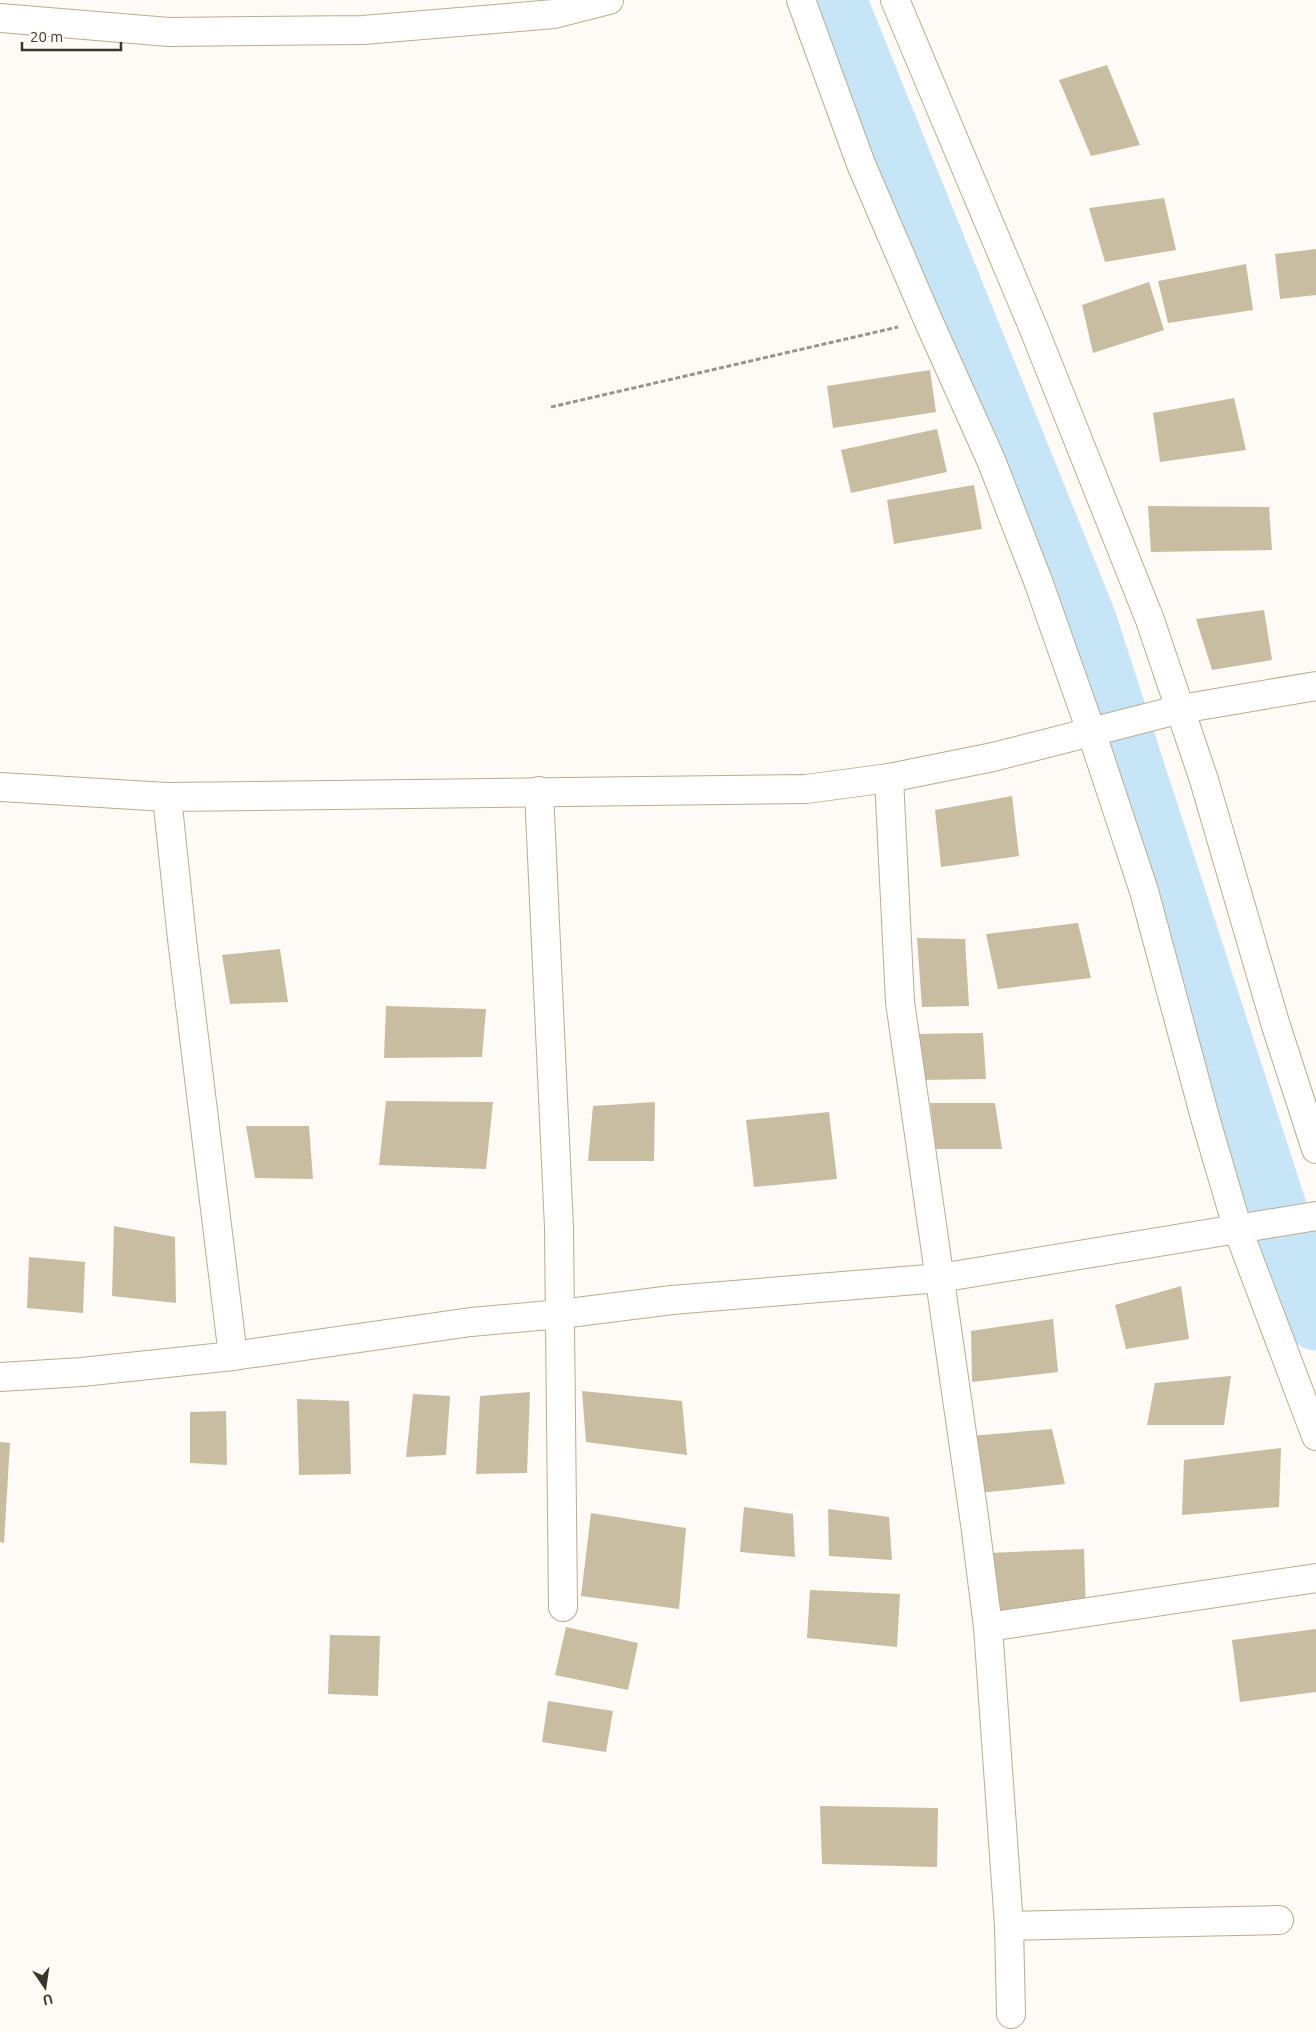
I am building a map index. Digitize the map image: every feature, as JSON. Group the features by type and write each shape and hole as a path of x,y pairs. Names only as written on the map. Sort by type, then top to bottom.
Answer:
{"street":[{"path":"0,18 168,32 362,30 554,14 609,0"},
{"path":"801,0 861,164 991,460 1098,729 1144,890 1206,1121 1316,1436"},
{"path":"895,0 1037,336 1150,620 1170,711 1234,876 1276,1026 1316,1149"},
{"path":"0,786 167,797 806,789 889,778 993,757 1170,711 1316,686"},
{"path":"889,778 900,1002 975,1524 988,1628 1009,1926 1011,2014"},
{"path":"539,791 559,1228 563,1607"},
{"path":"167,797 182,939 233,1356"},
{"path":"0,1377 82,1372 233,1356 471,1322 561,1314 672,1300 940,1278 1309,1217"},
{"path":"988,1628 1316,1578"},
{"path":"1009,1926 1279,1920"}],"path":[{"path":"551,406 928,320"}],"building":[{"path":"1107,65 1140,145 1091,156 1059,80"},
{"path":"1164,198 1176,250 1105,262 1089,208"},
{"path":"1316,249 1316,295 1280,299 1275,254"},
{"path":"1246,264 1253,310 1168,323 1158,281"},
{"path":"1149,282 1164,330 1093,353 1082,305"},
{"path":"930,370 936,412 833,428 827,386"},
{"path":"1234,398 1246,450 1160,462 1153,413"},
{"path":"937,429 947,472 851,493 841,450"},
{"path":"974,485 982,529 894,544 887,500"},
{"path":"1148,506 1269,507 1272,550 1151,552"},
{"path":"1264,610 1272,660 1212,670 1196,619"},
{"path":"1012,796 1019,856 941,867 935,810"},
{"path":"1078,923 1091,978 998,989 986,934"},
{"path":"917,938 965,939 969,1006 922,1007"},
{"path":"280,949 288,1002 230,1004 222,955"},
{"path":"386,1006 486,1009 482,1057 384,1058"},
{"path":"983,1033 986,1079 920,1080 914,1034"},
{"path":"386,1101 493,1102 486,1169 379,1165"},
{"path":"655,1102 654,1161 588,1161 593,1106"},
{"path":"930,1103 995,1103 1002,1149 936,1149"},
{"path":"829,1112 837,1179 754,1187 746,1120"},
{"path":"246,1126 309,1126 313,1179 255,1178"},
{"path":"114,1226 175,1237 176,1303 112,1296"},
{"path":"29,1257 85,1262 83,1313 27,1308"},
{"path":"1181,1286 1189,1339 1126,1349 1115,1305"},
{"path":"1053,1319 1058,1372 972,1382 971,1331"},
{"path":"1231,1376 1224,1425 1147,1425 1155,1383"},
{"path":"582,1391 682,1401 687,1455 586,1442"},
{"path":"530,1392 527,1473 476,1474 480,1396"},
{"path":"413,1394 450,1396 446,1455 406,1457"},
{"path":"297,1399 349,1401 351,1474 299,1475"},
{"path":"226,1411 227,1465 190,1463 190,1412"},
{"path":"1052,1429 1065,1484 979,1493 970,1436"},
{"path":"0,1442 10,1443 4,1543 0,1542"},
{"path":"1281,1448 1279,1507 1182,1515 1184,1460"},
{"path":"744,1507 793,1514 795,1557 740,1552"},
{"path":"828,1509 889,1517 892,1560 829,1556"},
{"path":"591,1513 686,1528 679,1609 581,1596"},
{"path":"1084,1549 1086,1610 991,1610 989,1553"},
{"path":"810,1590 900,1594 897,1647 807,1638"},
{"path":"566,1627 638,1643 628,1690 555,1675"},
{"path":"1316,1629 1316,1692 1240,1702 1232,1640"},
{"path":"330,1635 380,1636 378,1696 328,1694"},
{"path":"548,1701 613,1711 606,1752 542,1742"},
{"path":"820,1806 938,1808 937,1867 822,1864"}],"waterway":[{"path":"837,0 1087,620 1292,1254 1316,1321"}]}
